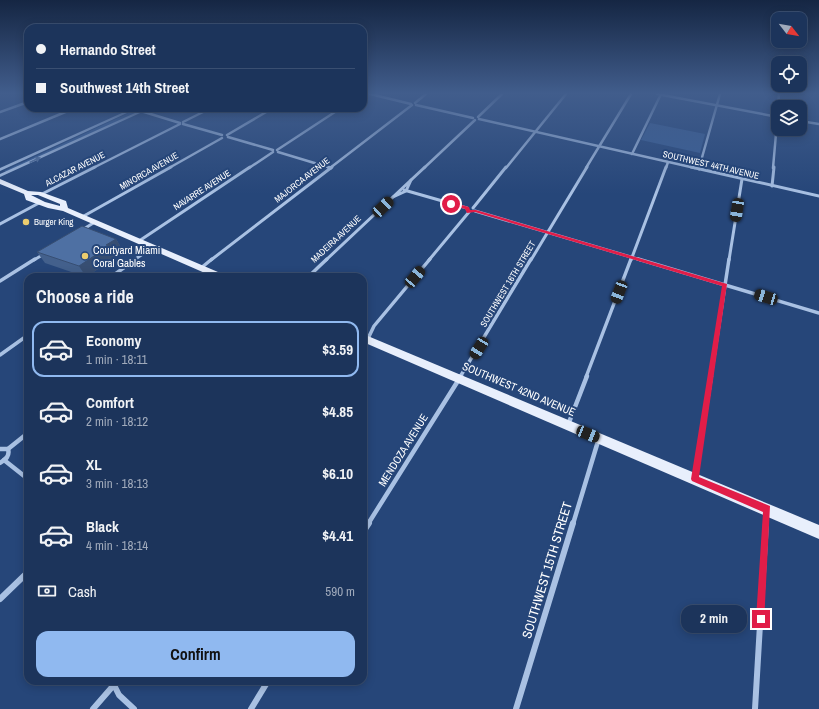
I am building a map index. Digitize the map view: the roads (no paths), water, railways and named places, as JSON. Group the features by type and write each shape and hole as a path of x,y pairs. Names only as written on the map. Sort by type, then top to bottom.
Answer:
{"main road":[{"path":"0,181 27,193 42,194 82,217 212,273"},
{"path":"27,193 29,198 53,208 64,206"},
{"name":"SOUTHWEST 42ND AVENUE","path":"367,343 459,379 819,532"}],"street":[{"path":"0,139 29,127"},
{"path":"0,170 93,127"},
{"path":"0,176 107,127"},
{"name":"ALCAZAR AVENUE","path":"42,194 174,127"},
{"path":"195,127 222,136"},
{"path":"227,136 242,127"},
{"path":"227,136 273,152 277,151 313,127"},
{"name":"MAJORCA AVENUE","path":"201,268 383,127"},
{"name":"MADEIRA AVENUE","path":"312,273 466,127"},
{"name":"SOUTHWEST 44TH AVENUE","path":"514,127 819,196"},
{"path":"474,209 539,127"},
{"name":"SOUTHWEST 16TH STREET","path":"459,379 612,127"},
{"path":"632,154 645,127"},
{"path":"699,169 711,127"},
{"name":"MINORCA AVENUE","path":"82,217 222,136 227,136"},
{"path":"772,186 776,136"},
{"path":"277,151 331,168"},
{"name":"NAVARRE AVENUE","path":"139,241 273,152"},
{"path":"568,425 668,162"},
{"path":"695,479 742,179"},
{"name":"MADEIRA AVENUE","path":"393,197 406,190 411,180"},
{"path":"402,189 468,210 474,209 548,233 819,313"},
{"name":"ALCAZAR AVENUE","path":"0,224 39,202"},
{"path":"367,338 374,326 468,210"},
{"path":"77,234 95,222"},
{"path":"117,273 153,247"},
{"path":"0,281 47,252"},
{"path":"0,355 24,338"},
{"name":"MENDOZA AVENUE","path":"367,526 459,379"},
{"path":"0,449 8,449 24,436"},
{"name":"SOUTHWEST 15TH STREET","path":"516,709 599,438"},
{"path":"8,449 9,453 2,462 24,476"},
{"path":"755,709 767,509"},
{"path":"0,599 24,576"},
{"path":"93,709 111,685"},
{"path":"113,685 119,695 134,709"},
{"path":"251,709 266,685"}],"place":[{"name":"Burger King","path":"26,222"},
{"name":"Courtyard Miami Coral Gables","path":"85,256"}]}
